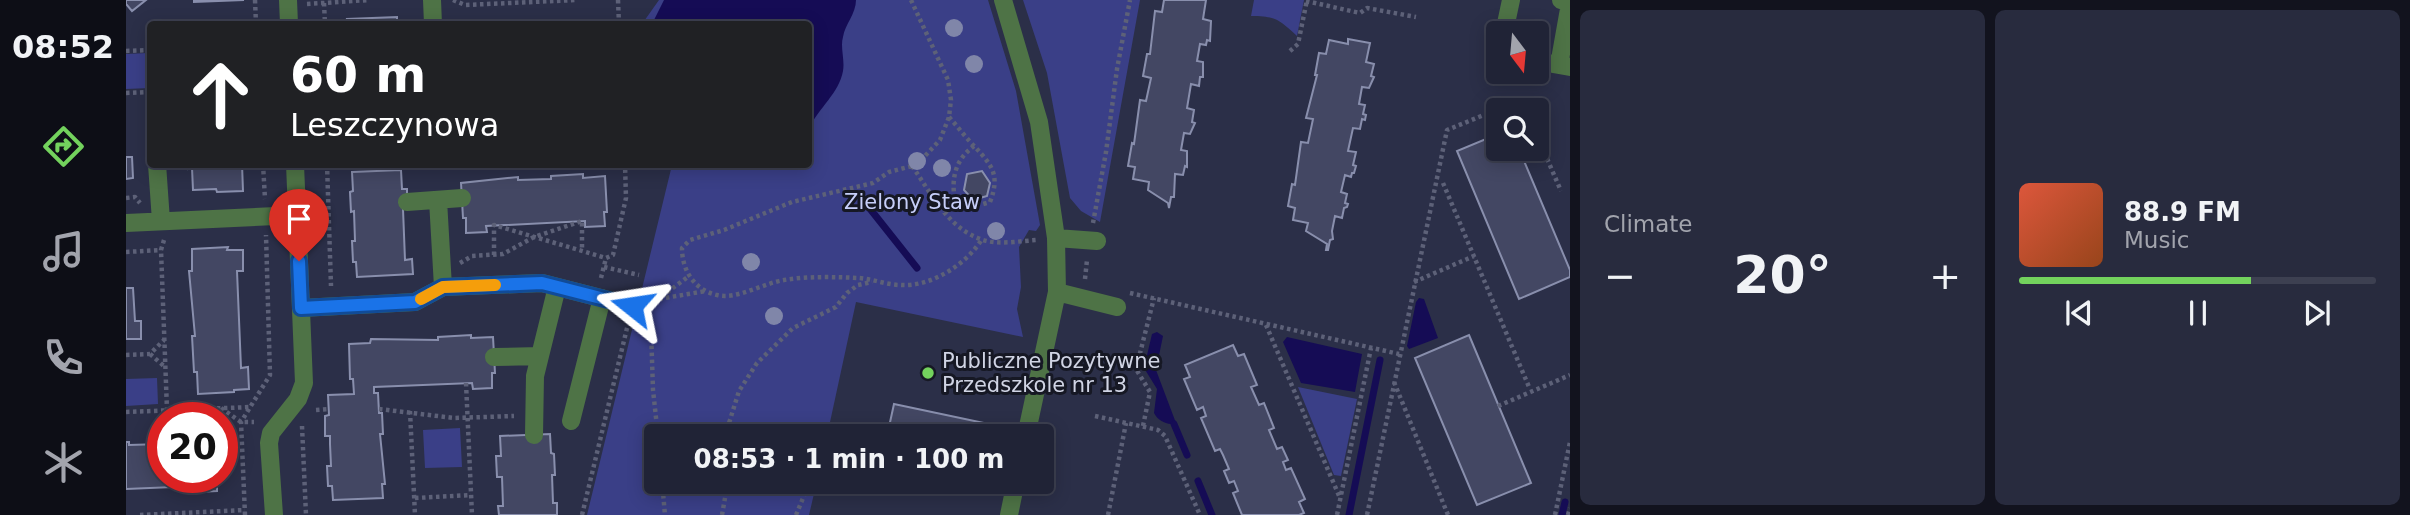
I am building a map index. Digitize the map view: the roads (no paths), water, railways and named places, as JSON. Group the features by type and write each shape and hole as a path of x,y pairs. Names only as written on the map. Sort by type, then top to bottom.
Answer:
{"street":[{"path":"432,0 433,21"},
{"path":"1003,0 1040,122 1056,239 1057,292 1029,424"},
{"path":"1507,21 1511,0"},
{"path":"1560,0 1567,1 1569,9 1565,66"},
{"path":"288,2 289,21"},
{"path":"157,168 161,221"},
{"path":"274,515 270,443 275,427 298,399 304,383 295,168"},
{"path":"407,202 462,198"},
{"path":"438,200 443,287"},
{"path":"126,223 297,215"},
{"path":"1056,239 1095,233"},
{"path":"301,308 415,302 443,287 542,283 640,309"},
{"path":"534,435 535,376 557,287"},
{"path":"1057,292 1123,300"},
{"path":"571,421 602,298"},
{"path":"494,357 540,356"},
{"path":"1009,515 1013,494"}],"waterway":[{"path":"867,205 917,268"},
{"path":"1349,515 1380,360"},
{"path":"1174,424 1187,455"},
{"path":"1198,481 1212,515"},
{"path":"1562,515 1565,502"}],"place":[{"name":"Publiczne Pozytywne Przedszkole nr 13","path":"928,373"}],"park label":[{"name":"Zielony Staw","path":"912,202"}]}
